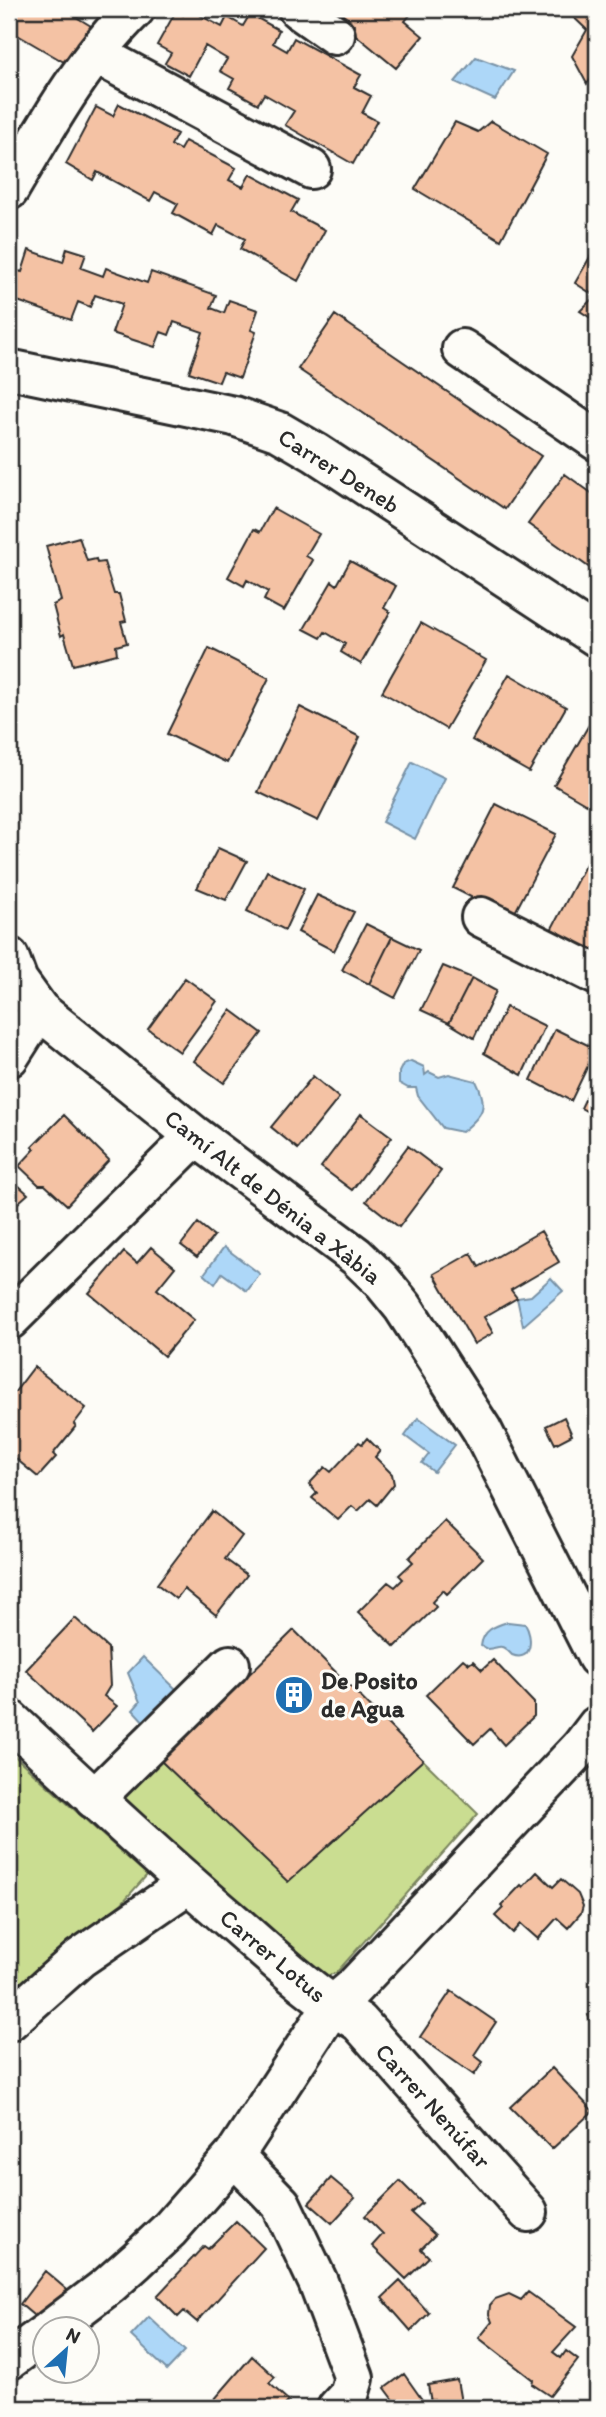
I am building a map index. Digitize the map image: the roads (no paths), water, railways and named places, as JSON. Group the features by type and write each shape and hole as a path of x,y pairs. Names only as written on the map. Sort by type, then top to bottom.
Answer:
{"street":[{"path":"9,190 57,107 96,54 135,9"},
{"path":"298,9 335,34"},
{"path":"96,54 311,169"},
{"path":"462,349 597,441"},
{"name":"Carrer Deneb","path":"9,369 234,416 280,432 597,637"},
{"path":"481,916 597,975"},
{"name":"Camí Alt de Dénia a Xàbia","path":"9,957 18,981 39,1010 195,1136 356,1256 381,1280 403,1307 482,1430 597,1657"},
{"path":"9,1057 39,1010"},
{"path":"9,1320 195,1136"},
{"path":"94,1799 230,1665"},
{"name":"Carrer Lotus","path":"9,1719 188,1884 332,2006 361,1979 581,1747 597,1726"},
{"path":"9,2021 80,1958 188,1884"},
{"path":"67,2316 109,2285 169,2230 234,2156 332,2006"},
{"name":"Carrer Nenúfar","path":"332,2006 359,2022 528,2212"},
{"path":"234,2156 281,2204 318,2281 354,2378 349,2395 337,2408"},
{"path":"9,2360 32,2343"}],"water":[{"path":"476,57 514,71 495,100 455,82"},
{"path":"412,762 445,778 415,839 382,822"},
{"path":"411,1061 424,1067 425,1075 429,1072 439,1077 449,1074 476,1081 483,1104 475,1121 462,1132 443,1128 418,1096 416,1088 408,1088 399,1083 399,1072 403,1064"},
{"path":"224,1247 260,1274 247,1291 222,1273 215,1284 204,1274"},
{"path":"551,1278 563,1291 523,1326 517,1298 531,1296"},
{"path":"418,1418 455,1445 434,1472 422,1463 429,1454 405,1436"},
{"path":"508,1622 525,1624 528,1629 530,1641 524,1655 512,1655 503,1647 487,1649 481,1646 484,1636 490,1630"},
{"path":"143,1657 177,1690 145,1723 133,1710 140,1702 128,1673"},
{"path":"149,2317 185,2351 167,2370 131,2336"}],"place":[{"name":"De Posito de Agua","path":"294,1695"}]}
